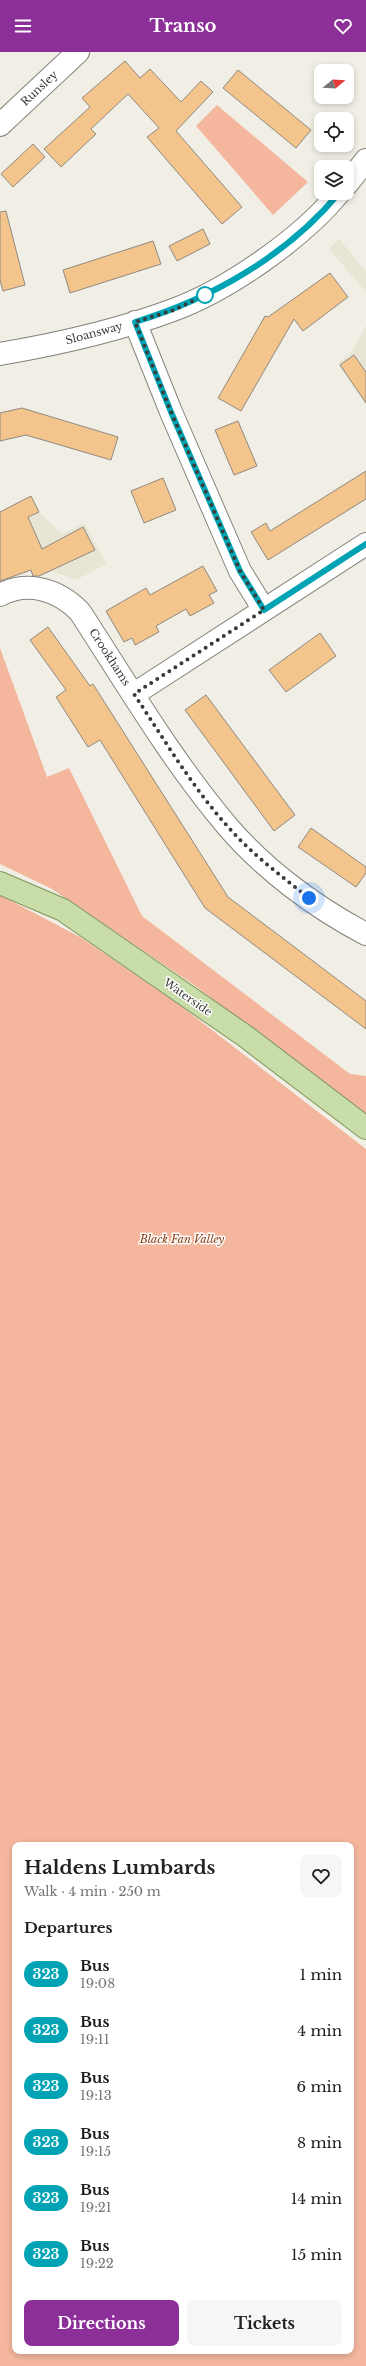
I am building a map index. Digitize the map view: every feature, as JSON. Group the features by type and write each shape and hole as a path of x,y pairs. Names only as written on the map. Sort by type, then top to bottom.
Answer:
{"main road":[{"name":"Waterside","path":"0,882 63,910 245,1036 366,1128"}],"street":[{"name":"Runsley","path":"0,125 78,52"},
{"path":"354,175 366,160"},
{"name":"Sloansway","path":"0,354 85,336 174,310 236,278 293,240 332,200"},
{"path":"135,322 171,412 240,571 264,610"},
{"path":"134,694 366,544"},
{"name":"Crookhams","path":"0,595 16,588 29,588 60,595 70,601 80,612 186,772 228,827 261,860 309,898 366,934"}],"shaded area":[{"path":"339,239 366,271 366,292 329,249"},
{"path":"366,326 366,404 338,363 352,352"},
{"path":"31,496 39,512 62,534 84,523 107,564 76,580 52,571 34,578 31,570 0,584 0,512"}],"green space":[{"path":"217,105 308,182 273,215 196,126"},
{"path":"0,648 47,777 69,768 142,916 350,1074 366,1076 366,1117 194,985 52,889 0,864"},
{"name":"Black Fan Valley","path":"0,895 80,937 177,1003 366,1149 366,2366 0,2366"}],"building":[{"path":"125,61 140,78 150,69 181,102 201,81 213,92 176,131 242,207 222,224 147,137 159,128 128,94 91,129 96,134 61,167 44,149 90,107 82,98"},
{"path":"238,70 311,130 296,148 223,88"},
{"path":"33,144 45,157 13,187 1,174"},
{"path":"6,211 25,285 3,291 0,280 0,212"},
{"path":"203,229 210,244 177,261 169,246"},
{"path":"153,241 161,264 70,293 63,270"},
{"path":"330,273 348,297 303,331 294,319 241,411 218,398 265,316 268,317"},
{"path":"354,355 366,372 366,403 340,365"},
{"path":"22,408 118,437 111,460 26,435 0,441 0,413"},
{"path":"238,421 257,466 234,475 215,430"},
{"path":"366,471 366,499 268,560 251,532 266,523 270,531"},
{"path":"163,478 176,510 144,523 131,491"},
{"path":"31,496 39,512 28,517 42,549 83,527 95,550 39,576 33,576 31,570 0,581 0,512"},
{"path":"203,566 217,591 209,595 214,603 190,616 186,609 156,626 159,632 135,645 132,638 124,642 106,611 146,588 150,595"},
{"path":"48,627 90,686 93,684 228,897 366,1001 366,1029 205,908 100,740 88,747 56,697 66,690 30,640"},
{"path":"320,633 336,656 286,692 269,670"},
{"path":"206,695 295,815 274,831 185,710"},
{"path":"311,828 366,867 366,873 356,887 298,847"}],"bus line":[{"name":"323","path":"334,200 293,240 236,278 174,310 135,322 171,412 240,571 264,610 366,544"}],"route":[{"path":"205,295 174,310 135,322 171,412 240,571 264,610 134,694 186,772 228,827 261,860 309,898"}]}
